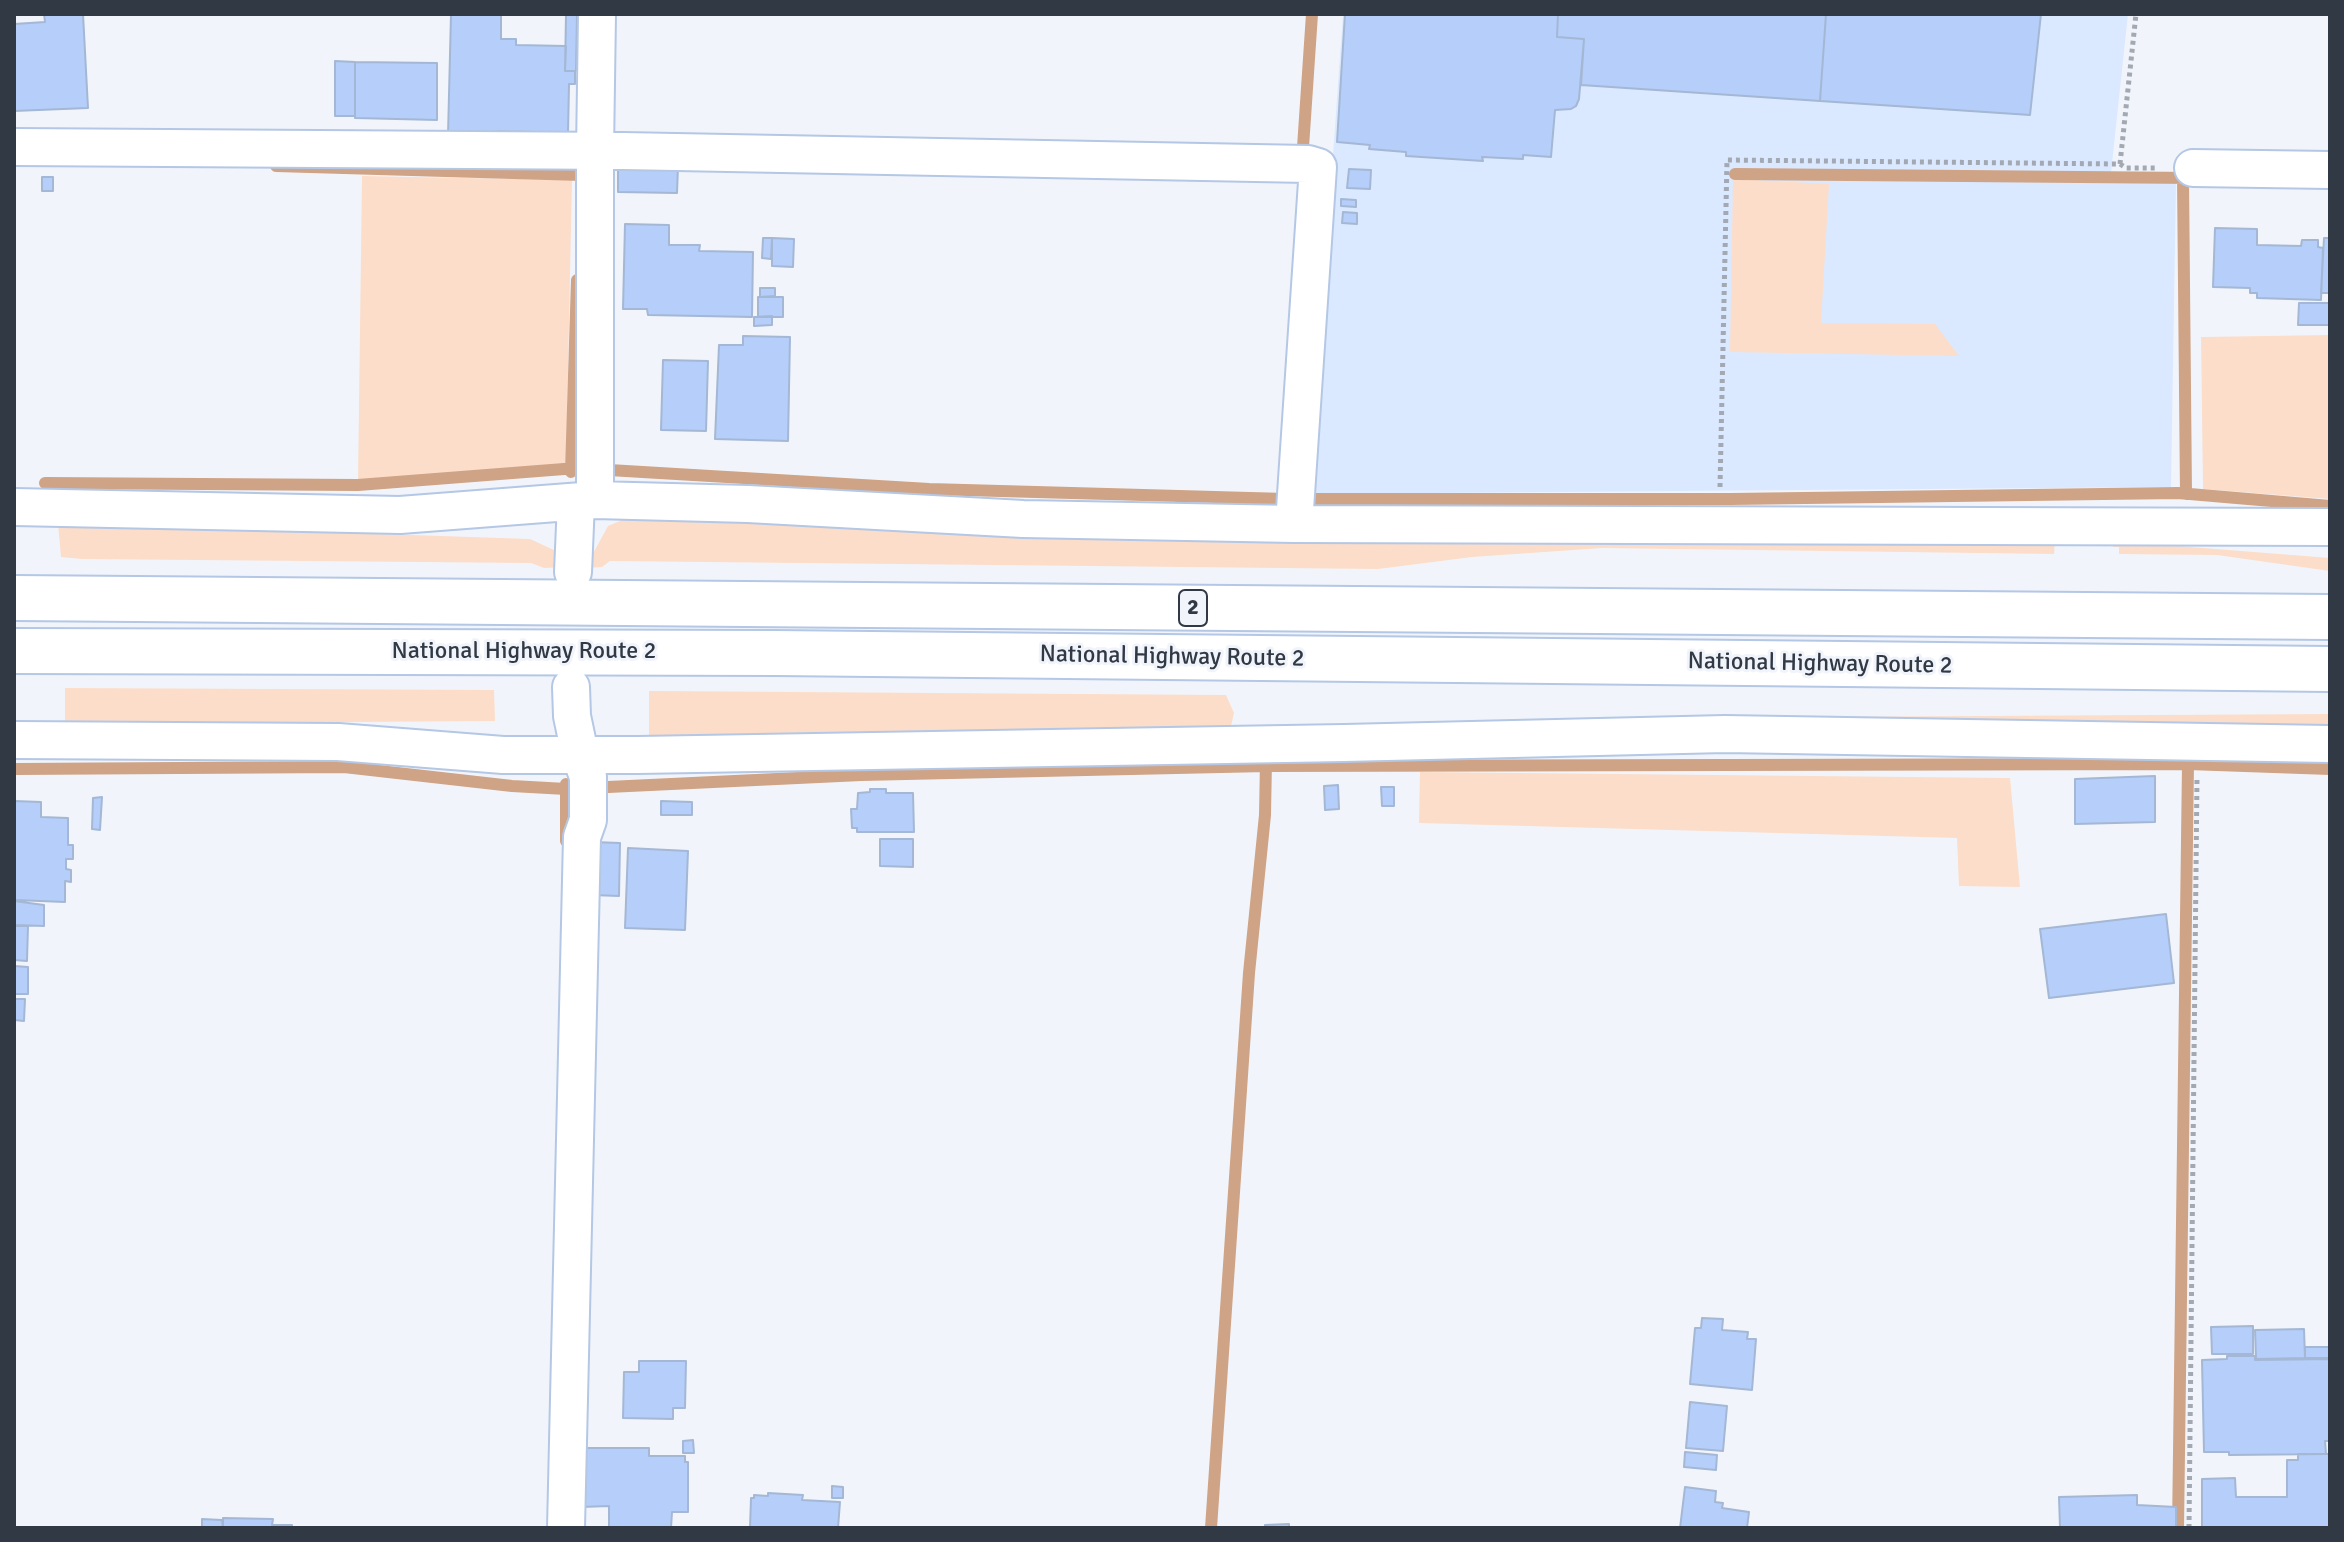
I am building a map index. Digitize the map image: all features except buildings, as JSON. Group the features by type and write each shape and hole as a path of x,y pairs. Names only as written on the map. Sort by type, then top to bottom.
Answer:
{"highway":[{"name":"National Highway Route 2","path":"35,599 2330,617"},
{"name":"National Highway Route 2","path":"35,651 775,653 2330,669"}],"street":[{"path":"573,572 586,501 597,14"},
{"path":"14,147 595,152 1302,163 1318,167 1294,524"},
{"path":"2193,168 2330,170"},
{"path":"14,507 400,515 586,501 748,504 1023,519 1294,524 2330,527"},
{"path":"566,1528 582,837 588,820 585,776 572,716 571,687"},
{"path":"14,740 338,742 503,755 585,776 1312,743 1725,734 2330,744"}],"path":[{"path":"2120,164 2136,14"},
{"path":"1720,495 1727,160 2120,164 2126,168 2193,168"},
{"path":"2189,1528 2197,775 2202,769"}],"shaded area":[{"path":"1343,14 2128,14 2110,182 2176,183 2171,487 1309,494"},
{"path":"362,176 572,180 566,465 358,482"},
{"path":"1733,179 1829,184 1821,323 1935,324 1959,356 1730,352"},
{"path":"2330,335 2330,499 2203,489 2201,337"},
{"path":"627,518 2055,541 2054,554 1602,548 1472,557 1378,569 610,561 602,567 585,568 608,526"},
{"path":"58,523 530,539 556,551 566,567 544,568 531,563 82,559 61,557"},
{"path":"2113,535 2165,545 2330,558 2330,571 2217,555 2119,554 2119,547 2113,547"},
{"path":"65,688 494,690 495,721 65,724"},
{"path":"649,691 1226,695 1234,713 1231,726 1219,728 649,742"},
{"path":"2330,714 2330,730 1802,717"},
{"path":"1420,772 2010,778 2020,887 1959,886 1957,838 1419,823"}],"waterway":[{"path":"1302,162 1312,14"},
{"path":"276,166 581,175"},
{"path":"1735,174 2195,178"},
{"path":"2183,178 2186,494"},
{"path":"571,472 577,280"},
{"path":"45,483 358,485 577,468"},
{"path":"609,470 929,489 1286,499"},
{"path":"1311,499 1730,499 2178,493 2330,506"},
{"path":"1211,1528 1249,973 1265,815 1266,761"},
{"path":"14,769 344,767 566,789 861,775 1266,766 2188,764 2330,769"},
{"path":"2178,1528 2188,764"},
{"path":"566,784 566,841"}]}
